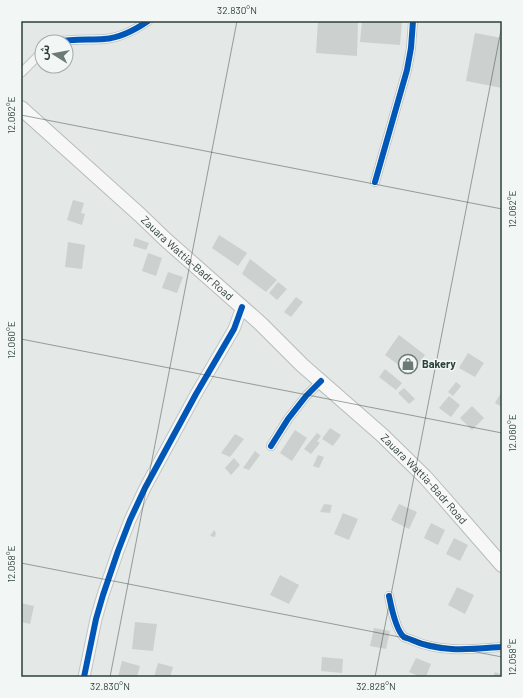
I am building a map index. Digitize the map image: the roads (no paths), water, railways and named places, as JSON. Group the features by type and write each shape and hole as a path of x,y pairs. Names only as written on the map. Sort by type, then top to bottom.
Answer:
{"highway":[{"name":"Zauara Wattia-Badr Road","path":"21,108 382,435 425,477 464,520 502,566"}],"street":[{"path":"137,28 142,21"},
{"path":"74,40 106,39 128,32 148,21"},
{"path":"375,182 407,70 411,48 413,21"},
{"path":"21,73 34,60"},
{"path":"84,677 96,619 103,595 112,566 130,520 143,492 196,394 234,329 242,307"},
{"path":"271,446 288,419 306,396 321,381"},
{"path":"389,596 397,626 403,636 418,643 437,648 468,649 502,646"}],"place":[{"name":"Bakery","path":"408,364"}]}
